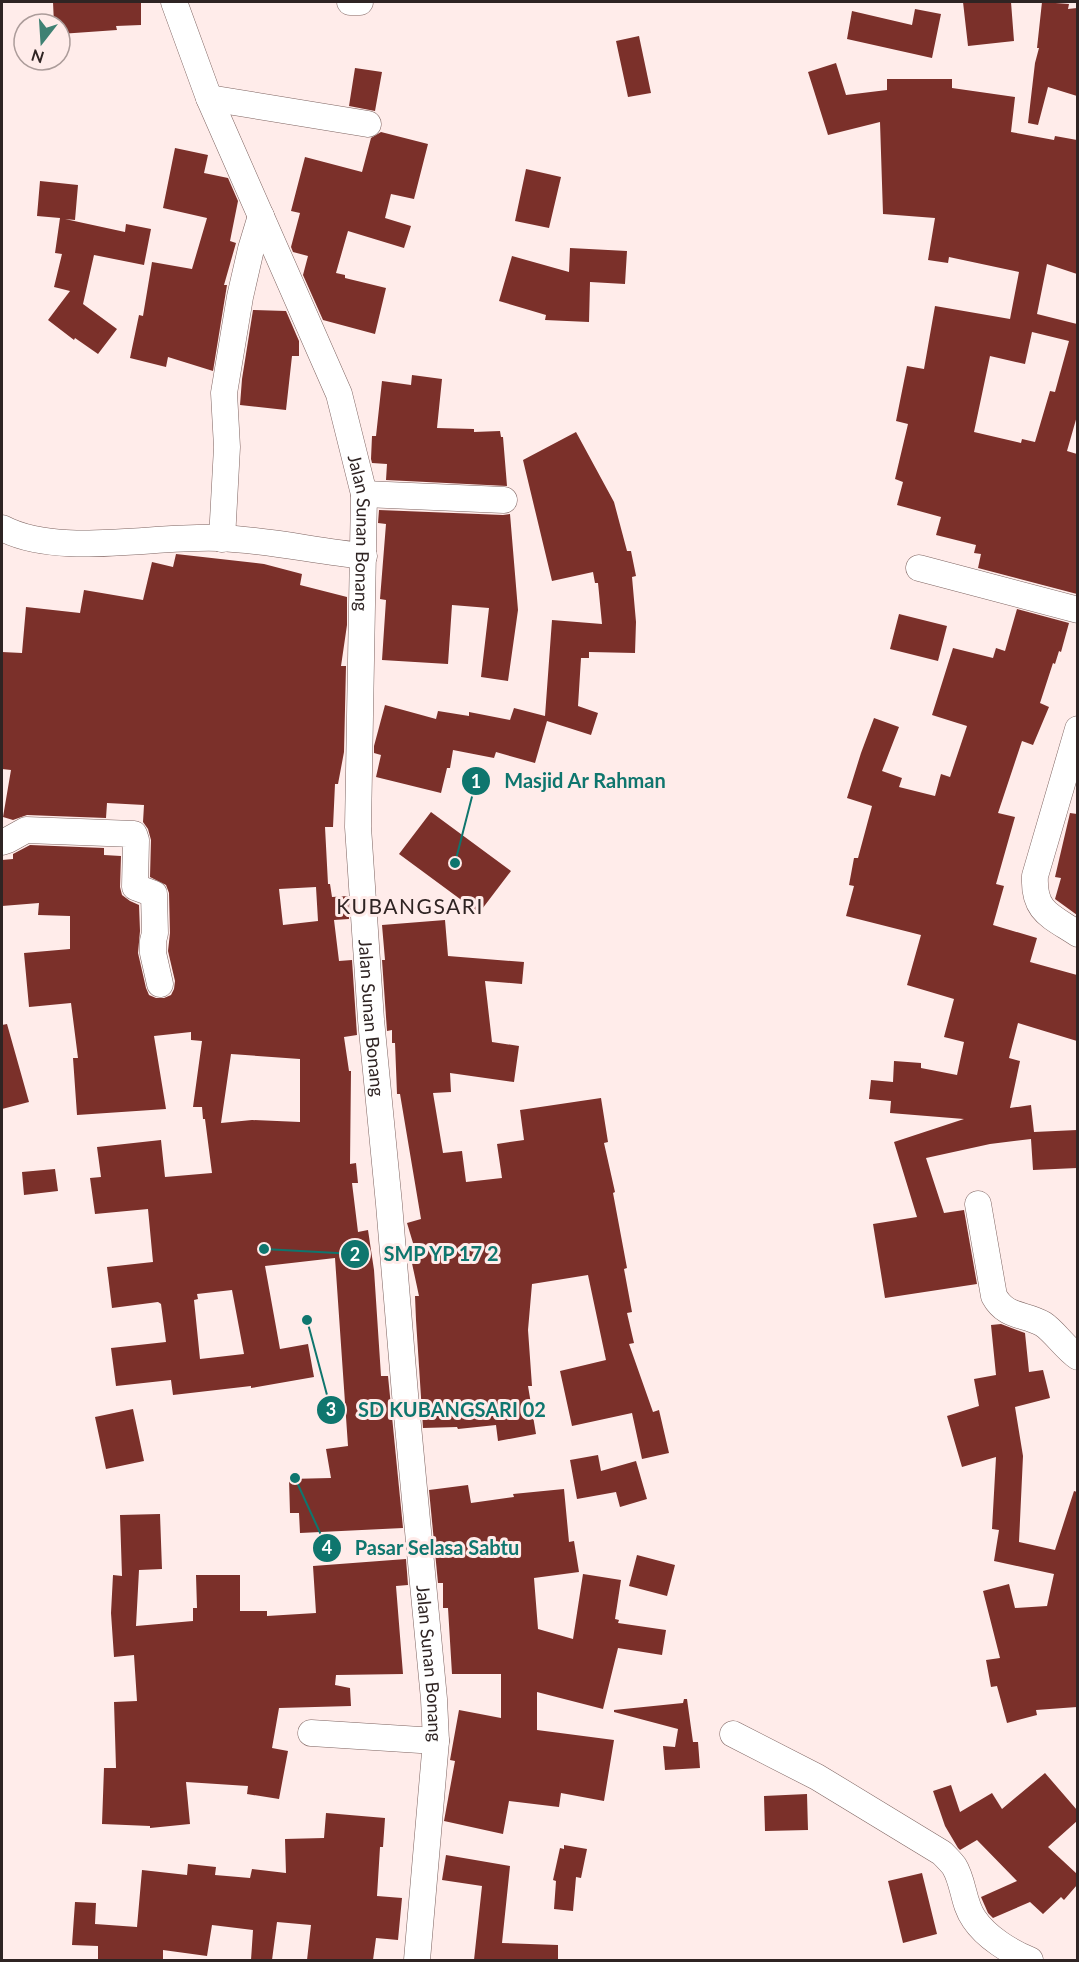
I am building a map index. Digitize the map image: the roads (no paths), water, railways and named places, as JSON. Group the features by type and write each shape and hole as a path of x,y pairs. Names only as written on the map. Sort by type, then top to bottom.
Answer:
{"street":[{"name":"Jalan Sunan Bonang","path":"174,2 209,98 339,394 364,494 358,827 370,1020 389,1204 436,1741 417,1960"},
{"path":"209,98 368,124"},
{"path":"222,539 227,447 224,393 240,297 261,216"},
{"path":"364,494 504,500"},
{"path":"2,528 14,535 46,542 222,539 256,541 364,556"},
{"path":"919,568 1077,610"},
{"path":"1077,729 1035,876 1034,892 1044,910 1077,934"},
{"path":"2,842 26,830 134,834 136,840 135,887 154,894 153,953 160,984"},
{"path":"978,1204 994,1296 999,1306 1006,1311 1043,1324 1065,1348 1077,1357"},
{"path":"311,1733 436,1741"},
{"path":"733,1734 817,1777 942,1853 954,1866 963,1895 974,1919 991,1937 1018,1956 1030,1960"}],"place":[{"name":"Masjid Ar Rahman","path":"455,863"},
{"name":"SMP YP 17 2","path":"264,1249"},
{"name":"SD KUBANGSARI 02","path":"307,1320"},
{"name":"Pasar Selasa Sabtu","path":"295,1478"}],"district":[{"name":"KUBANGSARI","path":"410,905"}]}
